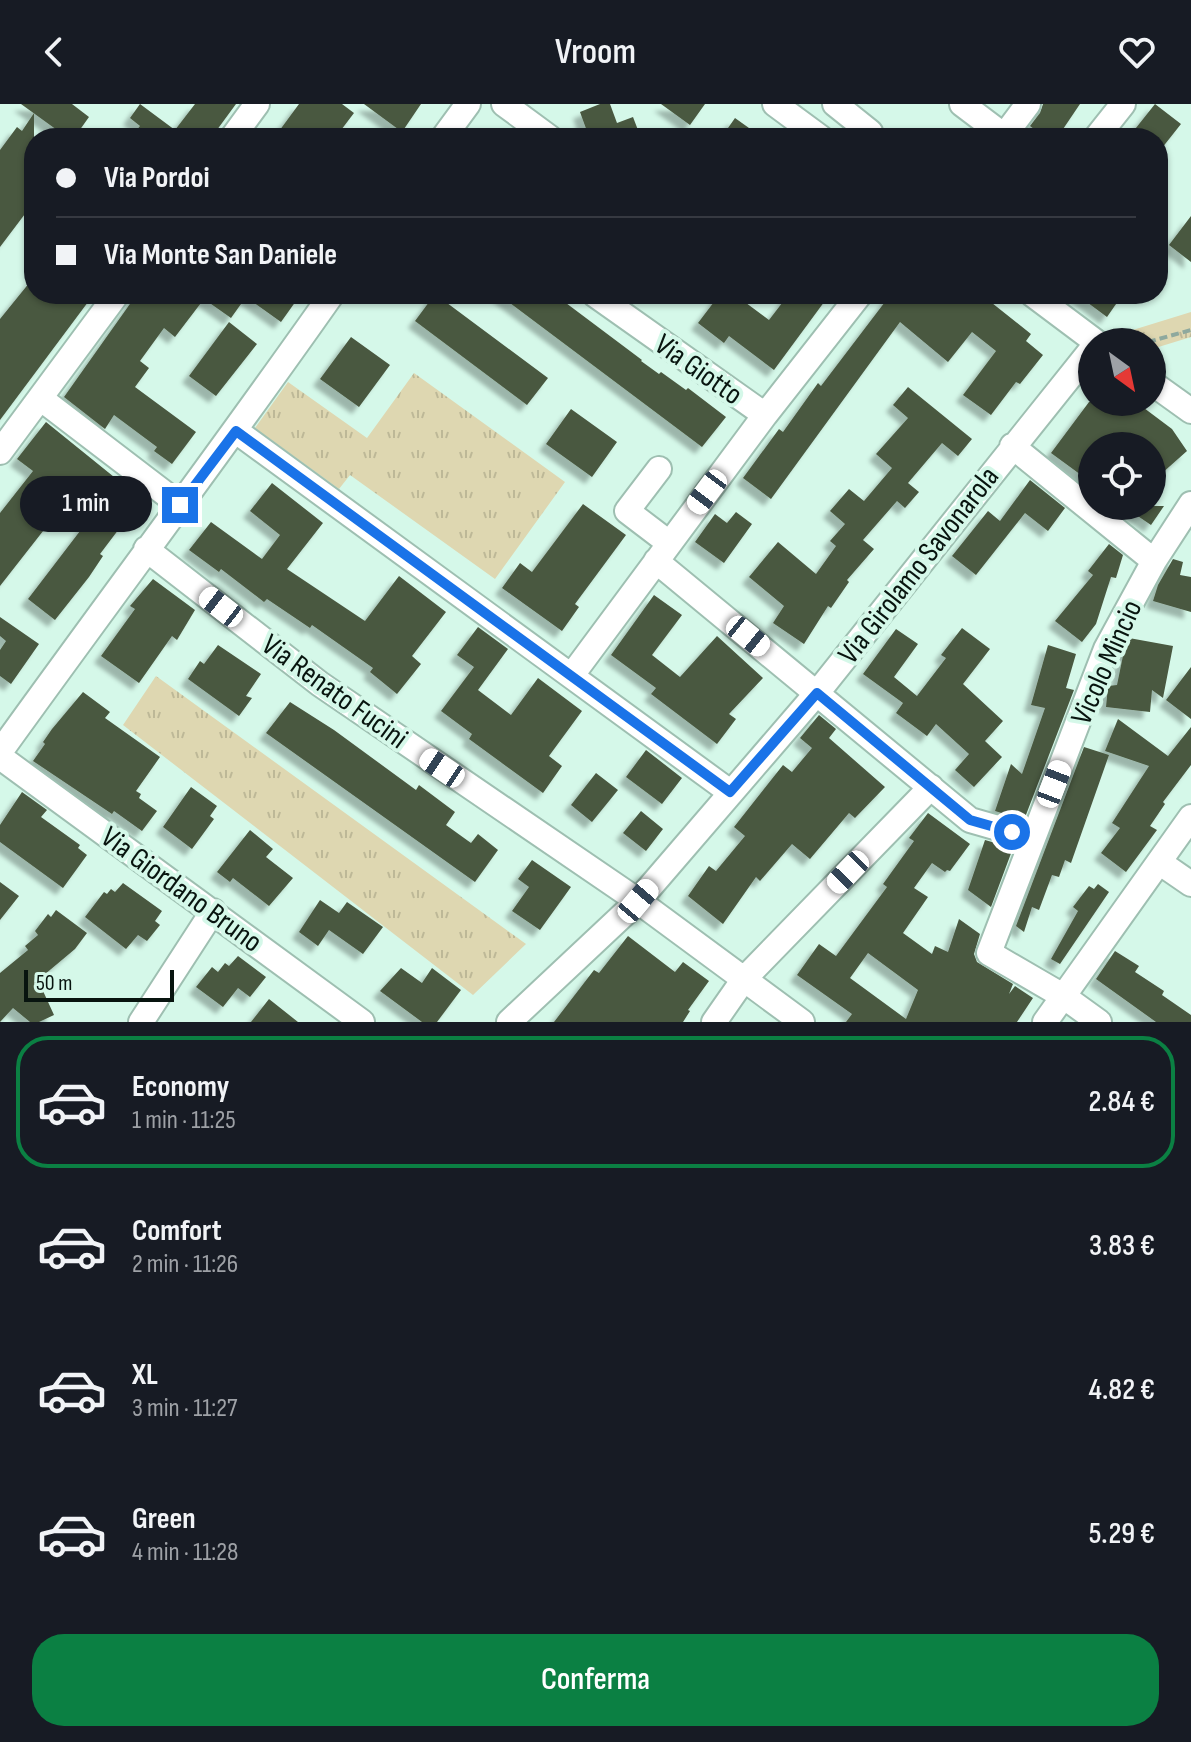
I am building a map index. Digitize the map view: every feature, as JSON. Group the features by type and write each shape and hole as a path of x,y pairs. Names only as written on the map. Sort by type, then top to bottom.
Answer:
{"street":[{"path":"239,128 257,104"},
{"path":"450,128 468,104"},
{"path":"504,104 536,128"},
{"path":"775,104 807,128"},
{"path":"835,104 865,128"},
{"path":"962,104 994,128"},
{"path":"1012,128 1028,104"},
{"path":"1104,128 1123,104"},
{"path":"0,452 110,304"},
{"path":"0,754 8,726 236,431 322,304"},
{"name":"Via Giotto","path":"614,304 765,415"},
{"path":"572,675 765,415 852,304"},
{"path":"1045,304 1078,328"},
{"name":"Via Girolamo Savonarola","path":"509,1022 638,901 817,693 1078,366"},
{"path":"1166,393 1191,411"},
{"path":"40,398 180,505"},
{"path":"236,431 730,792"},
{"path":"1012,446 1154,561"},
{"path":"659,469 627,511 663,552 817,693 970,820 1033,838"},
{"name":"Vicolo Mincio","path":"1063,996 989,953 1106,649 1154,561 1191,504"},
{"name":"Via Renato Fucini","path":"146,549 320,684 638,901 802,1022"},
{"name":"Via Giordano Bruno","path":"0,754 362,1022"},
{"path":"714,1022 744,979 931,787"},
{"path":"1045,1022 1191,817"},
{"path":"1159,862 1191,884"},
{"path":"141,1022 213,911"},
{"path":"1063,996 1099,1022"}],"path":[{"path":"1166,337 1191,330"}],"green space":[{"path":"1191,312 1191,337 1166,345 1166,328 1139,328"},
{"path":"414,373 565,482 495,579 350,475 339,489 255,428 288,382 367,438"},
{"path":"156,676 526,944 473,995 123,725"}],"building":[{"path":"21,104 72,104 89,117 81,128 54,128"},
{"path":"140,104 172,128 138,128 140,126 130,118"},
{"path":"195,104 236,104 218,128 177,128"},
{"path":"299,104 342,104 354,113 343,128 281,128"},
{"path":"364,104 421,104 405,128 397,128"},
{"path":"600,104 610,104 617,123 633,117 637,128 586,128 580,112"},
{"path":"661,104 705,104 690,125"},
{"path":"1043,104 1080,104 1064,128 1033,128 1030,126"},
{"path":"1155,104 1181,124 1168,140 1168,128 1136,128"},
{"path":"34,113 34,128 24,128"},
{"path":"735,118 749,128 728,128"},
{"path":"17,127 22,131 24,128 24,215 0,247 0,150"},
{"path":"1191,216 1191,262 1169,245"},
{"path":"24,289 24,304 87,304 0,420 0,319"},
{"path":"130,304 200,304 175,337 164,328 140,361 149,368 135,387 196,432 172,464 154,451 157,447 114,415 105,429 64,397"},
{"path":"211,304 241,304 231,318"},
{"path":"256,304 294,304 281,322"},
{"path":"428,304 448,304 548,378 527,405 415,321"},
{"path":"511,304 567,304 659,374 661,372 686,390 688,388 726,417 702,447"},
{"path":"712,304 747,304 769,320 781,304 823,304 774,370 729,336 724,343 698,323"},
{"path":"883,304 993,304 1031,334 1026,341 1043,355 1020,384 1016,382 991,415 963,395 996,351 972,332 948,362 900,322 771,499 743,478 779,429 783,432 818,383 821,386"},
{"path":"1089,304 1116,304 1107,317"},
{"path":"229,322 257,344 216,396 189,376"},
{"path":"351,337 390,365 359,407 320,379"},
{"path":"908,387 972,439 958,456 942,443 908,483 919,492 905,508 897,501 863,540 874,549 847,580 849,582 831,608 828,606 804,644 773,623 784,606 749,577 778,542 816,574 836,546 830,541 845,524 830,511 849,489 864,501 892,468 876,454 908,418 893,405"},
{"path":"571,409 617,442 592,477 546,444"},
{"path":"1079,416 1155,416 1172,429 1187,451 1166,470 1166,432 1078,432 1078,473 1051,453"},
{"path":"46,422 145,502 129,524 125,521 100,554 103,556 89,577 55,620 28,599 106,497 83,480 0,586 0,513 33,471 17,459"},
{"path":"1030,480 1065,508 1048,531 1025,513 976,575 952,556 988,511 1000,521"},
{"path":"272,483 323,523 287,569 365,621 399,576 446,612 412,656 421,664 397,694 370,672 373,668 312,625 310,628 267,599 264,602 221,569 219,572 189,550 211,522 262,559 280,535 250,511"},
{"path":"583,504 626,535 575,604 579,607 562,631 502,588 520,563 532,572"},
{"path":"736,512 752,524 724,563 695,542 715,514 727,523"},
{"path":"1109,544 1123,555 1116,578 1111,577 1096,624 1082,642 1055,621 1093,575 1088,571"},
{"path":"1173,559 1183,562 1180,575 1191,577 1191,612 1153,601"},
{"path":"153,579 195,610 177,640 172,636 139,683 101,656 135,609 130,606"},
{"path":"654,595 682,615 652,655 680,677 717,636 763,678 729,714 736,719 717,744 651,694 656,688 611,655"},
{"path":"0,617 39,644 11,684 0,676 0,650 6,641 0,636"},
{"path":"478,627 508,649 478,690 511,715 538,678 582,711 549,756 562,766 543,793 469,739 472,734 441,711 474,667 457,655"},
{"path":"962,628 990,649 963,684 1003,721 985,741 1002,757 974,787 955,770 969,754 936,724 927,736 896,713 903,703 863,674 896,629 918,644 894,677 917,696 946,658 941,655"},
{"path":"1129,638 1173,646 1163,698 1152,690 1150,712 1106,707 1108,686 1117,685"},
{"path":"218,645 261,674 246,696 252,698 239,716 188,679 200,661 204,664"},
{"path":"1048,645 1076,654 1066,688 1074,690 1024,820 995,811 1011,764 1022,774 1045,708 1031,705"},
{"path":"1191,667 1191,719 1166,700"},
{"path":"83,692 110,712 105,718 160,757 136,791 141,794 139,798 157,811 142,831 33,761 52,729"},
{"path":"290,702 416,790 419,785 455,812 446,825 471,843 478,834 498,850 475,882 266,733"},
{"path":"819,715 836,729 829,738 885,787 855,818 849,813 810,859 792,844 760,881 756,877 723,924 688,896 709,866 716,871 745,836 734,827 783,765 792,772 812,748 800,738"},
{"path":"1118,719 1168,756 1191,727 1191,765 1163,802 1165,804 1150,826 1157,830 1126,872 1101,853 1120,828 1112,823 1149,766 1105,751"},
{"path":"1084,747 1109,755 1071,863 1065,860 1059,877 1052,875 1039,910 1032,907 1024,932 1016,926"},
{"path":"646,750 682,778 662,804 626,777"},
{"path":"596,773 618,790 592,822 571,805"},
{"path":"191,787 217,806 210,816 214,819 192,849 163,827"},
{"path":"22,792 47,810 41,817 80,845 78,848 87,855 63,888 0,842 0,825"},
{"path":"641,811 663,829 646,851 623,833"},
{"path":"928,813 970,844 950,871 945,872 932,863 914,888 928,897 903,933 932,954 935,946 948,952 959,919 980,934 974,954 977,962 1013,984 1009,994 1015,986 1033,998 1017,1022 846,1022 852,1014 797,975 819,944 836,956 887,887 883,884 914,841 909,838","holes":["868,953 918,990 906,1019 850,978"]},
{"path":"250,830 273,849 266,857 293,878 269,906 233,878 230,882 217,872"},
{"path":"985,840 1013,848 991,907 968,890"},
{"path":"532,860 571,887 540,930 512,911 529,887 518,879"},
{"path":"0,882 19,896 0,920"},
{"path":"123,883 162,911 155,921 160,925 147,941 138,935 126,949 85,917 104,892 107,894 111,889 115,892"},
{"path":"1098,884 1109,892 1060,964 1051,959 1078,911 1073,907 1089,886 1094,889"},
{"path":"320,900 339,913 347,902 383,927 363,954 329,930 318,946 299,932"},
{"path":"56,910 87,933 75,949 38,980 54,1015 39,1022 30,1022 13,1008 0,1022 0,973 28,950 25,946 38,935 35,931 48,914 51,917"},
{"path":"628,936 675,972 683,962 709,981 683,1022 554,1022 594,970 599,973"},
{"path":"1115,951 1139,966 1135,972 1164,991 1162,995 1191,1015 1191,1022 1156,1022 1096,979"},
{"path":"238,956 266,977 250,997 238,988 223,1007 196,987 212,967 218,972 225,963 229,966"},
{"path":"401,968 422,983 432,968 461,990 437,1022 422,1022 380,991"},
{"path":"269,999 298,1022 251,1022"}],"route":[{"path":"180,505 236,431 730,792 817,693 970,820 1012,832"}]}
